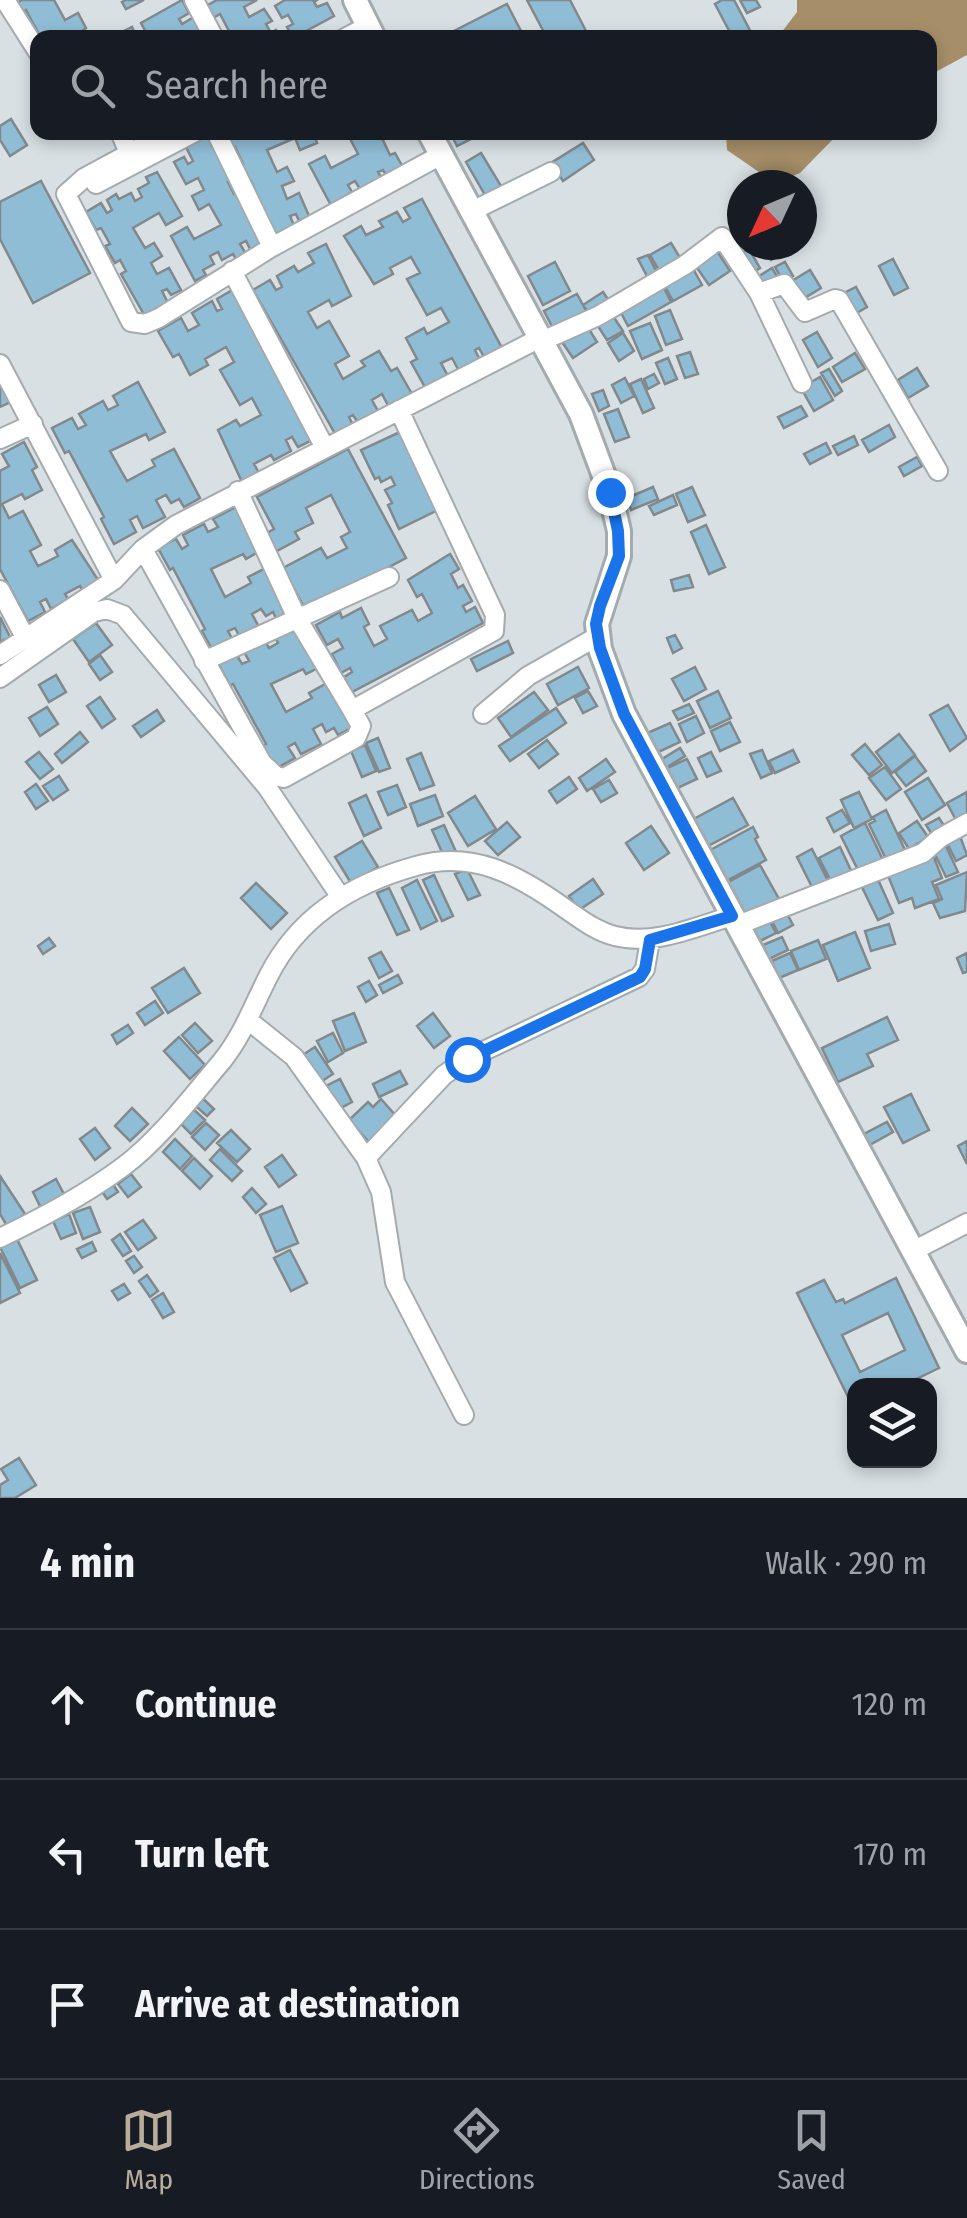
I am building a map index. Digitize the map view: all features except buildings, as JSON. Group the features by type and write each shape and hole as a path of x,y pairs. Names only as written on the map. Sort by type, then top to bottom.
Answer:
{"street":[{"path":"6,0 30,39"},
{"path":"194,0 210,30"},
{"path":"355,0 370,30"},
{"path":"124,140 129,152"},
{"path":"153,140 84,178 66,194 131,322 145,324 441,154"},
{"path":"71,189 89,188 180,140"},
{"path":"220,140 272,248"},
{"path":"434,140 581,414 610,492 619,556 600,606 598,636 624,714 967,1351"},
{"path":"470,212 551,172"},
{"path":"0,655 114,580 144,549 176,525 399,410 598,316 685,265 722,237 759,294 802,383"},
{"path":"232,272 325,448"},
{"path":"759,294 784,284 805,312 838,300 938,471"},
{"path":"0,364 114,580"},
{"path":"352,710 494,631 495,616 399,410"},
{"path":"0,440 32,424"},
{"path":"144,549 262,763 276,776 284,778 356,738 360,726 297,618 238,491"},
{"path":"204,661 389,578"},
{"path":"0,590 26,639"},
{"path":"0,678 94,612 107,609 123,615 267,786 340,896"},
{"path":"483,714 528,676 598,636"},
{"path":"0,1238 73,1200 126,1164 156,1137 222,1060 248,1020 286,946 340,896 416,866 469,861 497,868 529,884 593,928 615,936 650,940 735,921 923,853 967,823"},
{"path":"366,1158 444,1076 467,1059 640,977 650,940"},
{"path":"248,1020 294,1058 366,1158 381,1192 395,1282 464,1414"},
{"path":"915,1250 967,1222"}],"shaded area":[{"path":"797,0 967,0 967,55 937,71 937,30 783,30 797,12"},
{"path":"726,140 832,140 803,170 756,170 727,150"}],"route":[{"path":"467,1059 640,977 650,940 732,916 624,714 600,648 596,624 619,556 610,492"}]}
